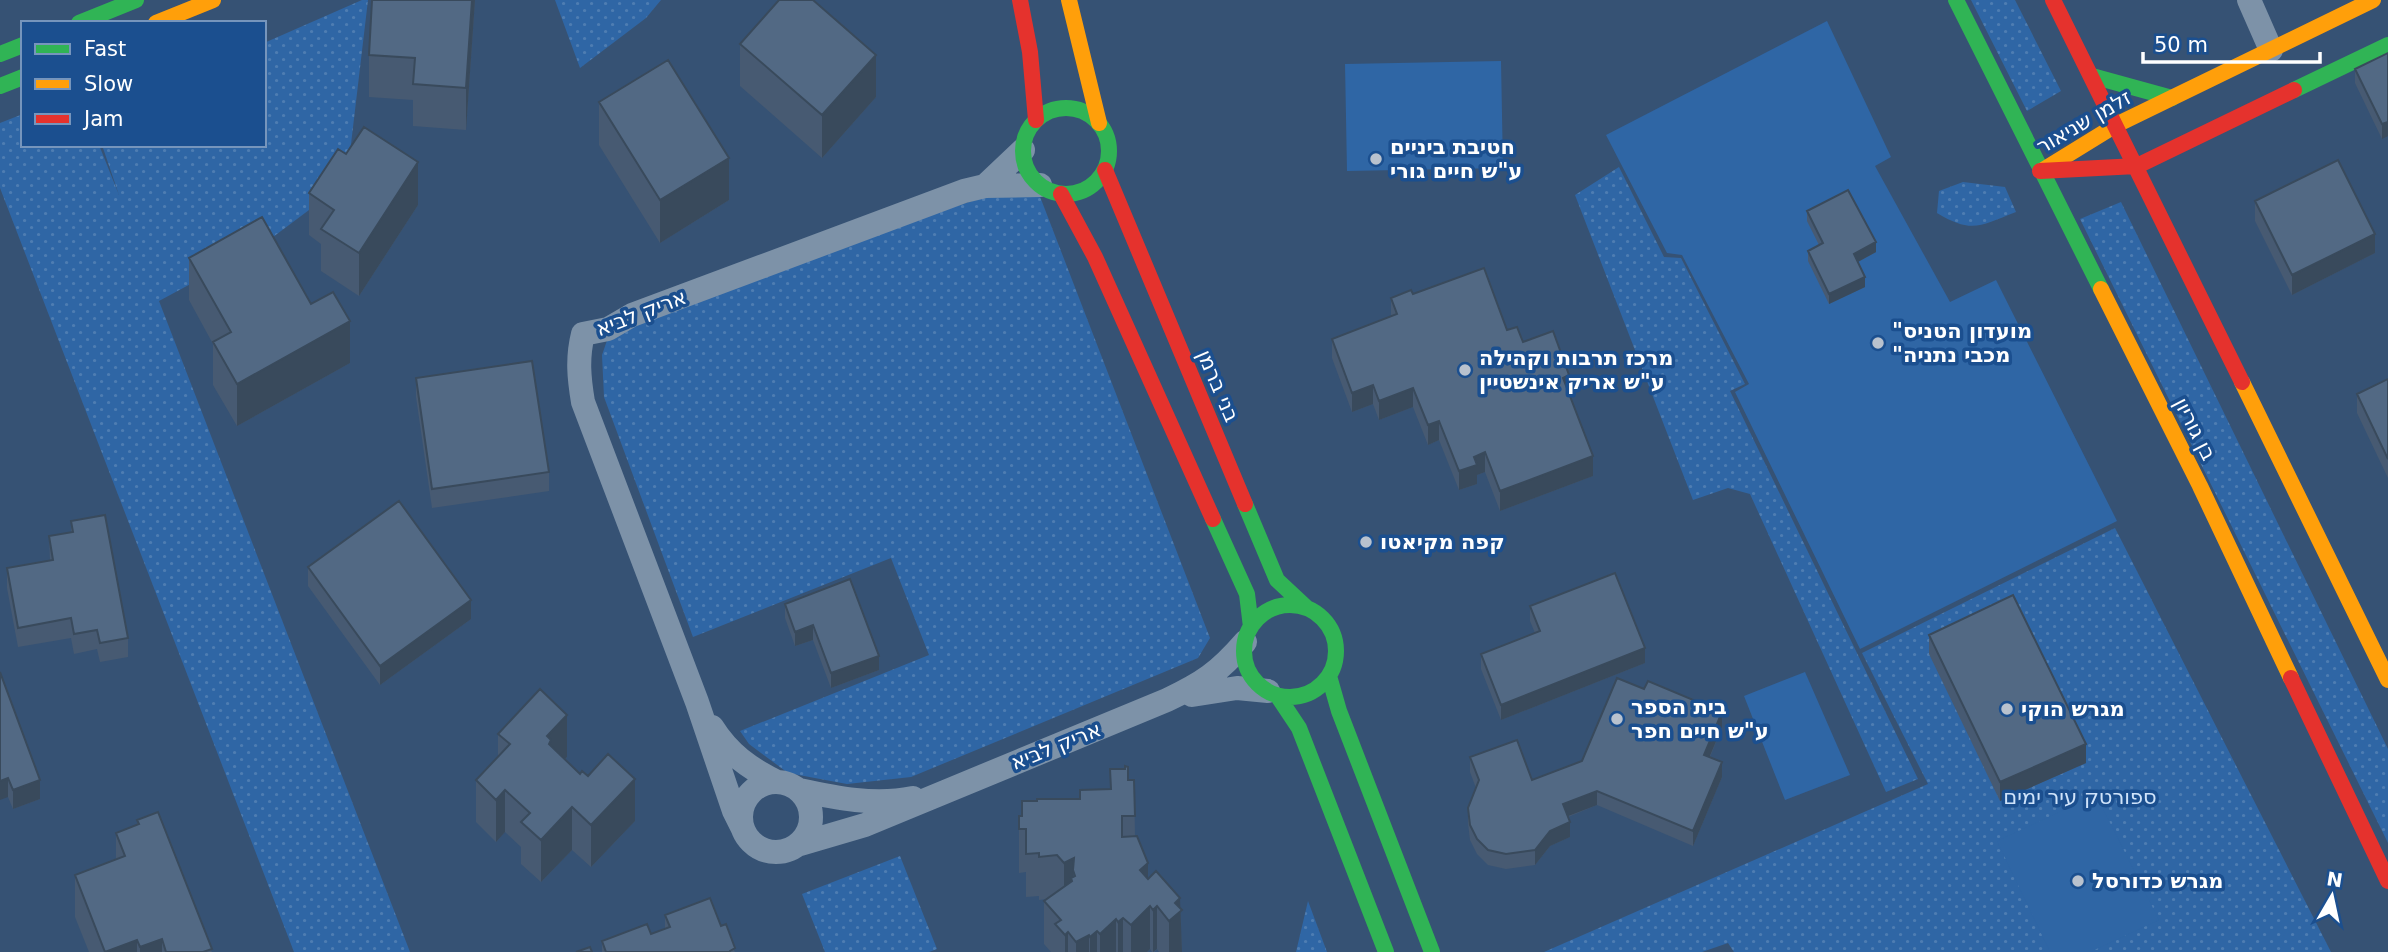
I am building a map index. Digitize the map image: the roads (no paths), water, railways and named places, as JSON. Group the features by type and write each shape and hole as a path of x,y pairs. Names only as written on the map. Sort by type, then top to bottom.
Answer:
{"street":[{"path":"84,21 136,0"},
{"path":"161,21 213,0"},
{"path":"1020,0 1030,52 1036,120"},
{"path":"1069,0 1099,123"},
{"name":"בן גוריון","path":"1956,0 2040,172 2200,486 2388,881"},
{"path":"2053,0 2388,680"},
{"path":"2249,0 2271,50"},
{"name":"זלמן שניאור","path":"2040,172 2116,125 2373,0"},
{"name":"זלמן שניאור","path":"2040,172 2137,166 2388,45"},
{"path":"0,54 21,46"},
{"path":"2092,76 2172,98"},
{"path":"0,86 21,77"},
{"path":"1051,189 1074,193 1088,188 1100,179 1105,170 1110,152 1108,137 1092,115 1079,109 1066,107 1052,110 1030,126 1024,139 1026,168 1051,189 1095,257 1247,594 1248,634 1245,658 1248,669 1257,682 1273,693 1299,728 1386,952"},
{"path":"2173,168 2184,143"},
{"name":"אריק לביא","path":"985,186 1023,150"},
{"name":"בני ברמן","path":"1105,170 1277,580 1307,608"},
{"name":"אריק לביא","path":"744,831 734,811 697,702 583,402 579,352 583,334 608,329 632,315 985,186 1051,189"},
{"path":"2160,213 2165,191"},
{"path":"1248,634 1262,615 1276,607 1291,605 1307,608 1321,616 1336,643 1336,661 1329,676 1319,687 1305,695 1273,693"},
{"name":"אריק לביא","path":"797,845 865,825 1167,701 1201,684 1224,667 1248,634"},
{"path":"1329,676 1339,710 1432,952"},
{"name":"אריק לביא","path":"1167,701 1237,688 1273,693"},
{"name":"אריק לביא","path":"697,702 720,740 736,757 755,771 788,786 847,799 883,801 902,801 944,792"},
{"path":"766,783 788,786 806,798 812,819 805,838 797,845 782,852 771,852 752,843 744,831 742,808 747,797 766,783"}],"place":[{"name":"חטיבת ביניים ע\"ש חיים גורי","path":"1376,159"},
{"name":"\"מועדון הטניס \"מכבי נתניה","path":"1878,343"},
{"name":"מרכז תרבות וקהילה ע\"ש אריק אינשטיין","path":"1465,370"},
{"name":"קפה מקיאטו","path":"1366,542"},
{"name":"מגרש הוקי","path":"2007,709"},
{"name":"בית הספר ע\"ש חיים חפר","path":"1617,719"},
{"name":"מגרש כדורסל","path":"2078,881"}],"park label":[{"name":"ספורטק עיר ימים","path":"2080,797"}]}
